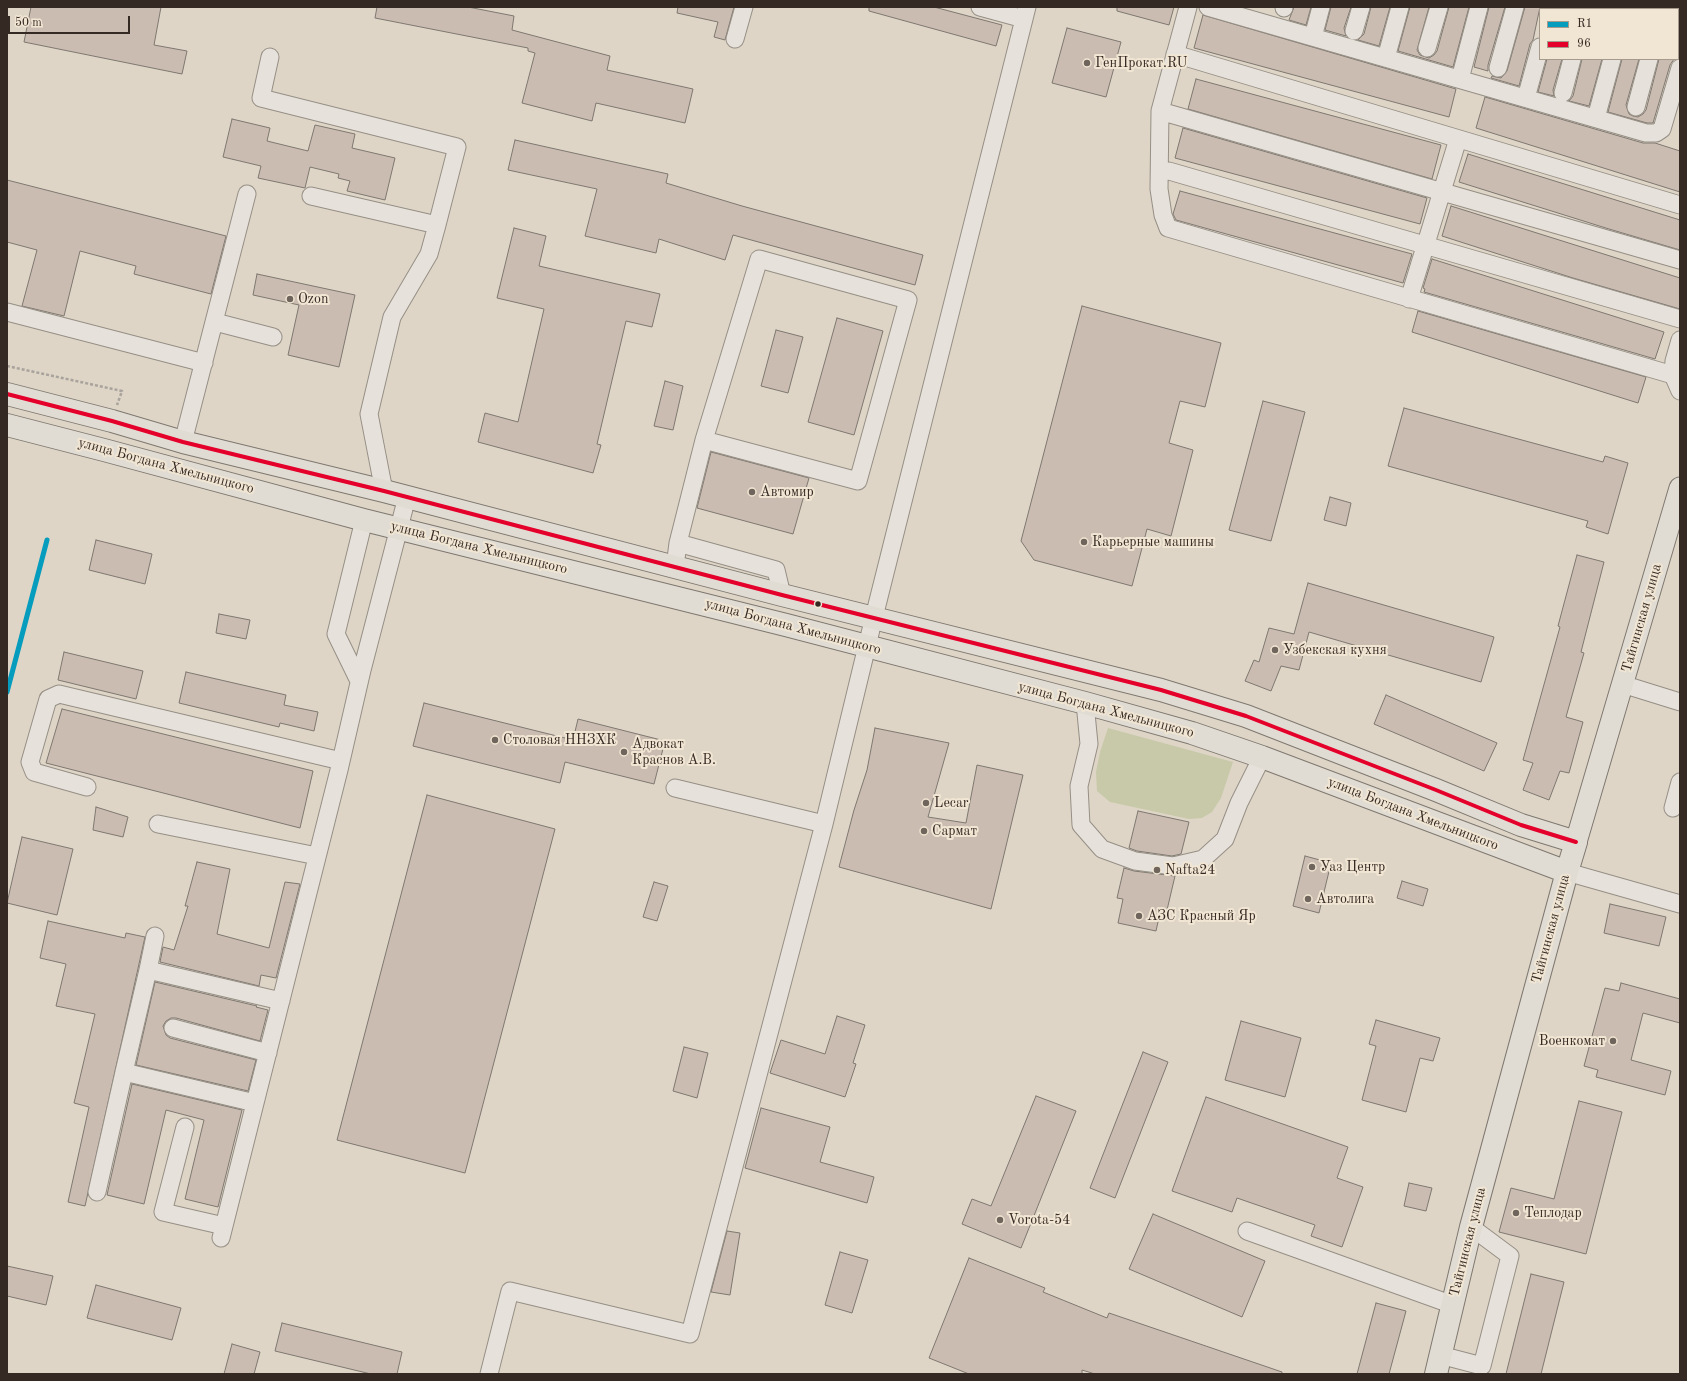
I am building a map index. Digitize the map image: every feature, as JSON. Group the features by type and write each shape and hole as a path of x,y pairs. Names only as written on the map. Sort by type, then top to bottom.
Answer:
{"highway":[{"name":"улица Богдана Хмельницкого","path":"7,394 112,421 183,442 384,491 782,595 1161,690 1246,716 1436,790 1521,825 1576,842"},
{"name":"улица Богдана Хмельницкого","path":"7,425 364,520 778,623 1154,722 1262,757 1567,872"},
{"path":"1154,722 1161,690"},
{"name":"Тайгинская улица","path":"1438,1365 1470,1227 1576,842"}],"main road":[{"name":"Тайгинская улица","path":"1576,842 1680,488"}],"lane":[{"path":"735,39 744,7"},
{"path":"489,1374 510,1291 690,1334 824,824 874,617 1025,13 980,7"},
{"path":"1188,7 1160,111 1159,189 1163,215 1168,228 1673,376"},
{"path":"1208,7 1248,12 1313,37 1646,132 1656,133 1662,129 1666,121 1680,68"},
{"path":"1313,37 1321,7"},
{"path":"1354,31 1361,7"},
{"path":"1386,58 1400,7"},
{"path":"1427,48 1438,7"},
{"path":"1460,79 1479,7"},
{"path":"1498,68 1515,7"},
{"path":"1526,98 1539,51"},
{"path":"1175,54 1680,205"},
{"path":"270,57 261,98 457,146 429,254 392,317 369,414 384,491"},
{"path":"1563,93 1572,60"},
{"path":"1596,118 1612,60"},
{"path":"1636,107 1649,60"},
{"path":"1160,111 1680,260"},
{"path":"1409,299 1458,139"},
{"path":"1169,171 1680,319"},
{"path":"183,442 247,194"},
{"path":"311,196 437,225"},
{"path":"675,567 678,543 704,440 759,259 908,300 858,481 704,440"},
{"path":"7,312 204,363"},
{"path":"215,322 273,337"},
{"path":"1680,340 1674,361 1673,376 1680,391"},
{"path":"185,1127 163,1212 222,1232 341,761 359,681 407,497"},
{"path":"359,681 336,634 364,520"},
{"path":"678,543 776,570 782,595"},
{"path":"1622,684 1680,702"},
{"path":"87,787 34,772 30,762 48,699 59,694 341,761"},
{"path":"1085,703 1089,744 1079,786 1081,825 1102,849 1135,861 1173,866 1203,859 1225,839 1239,803 1262,757"},
{"path":"1673,808 1680,782"},
{"path":"675,788 824,824"},
{"path":"158,824 317,856"},
{"path":"1567,872 1680,904"},
{"path":"97,1192 155,936"},
{"path":"148,970 281,1001"},
{"path":"173,1028 268,1053"},
{"path":"124,1072 255,1103"},
{"path":"1438,1365 1482,1366 1510,1256 1470,1227"},
{"path":"1248,1231 1452,1305"}],"path":[{"path":"7,366 122,391"}],"green space":[{"path":"1108,728 1233,762 1221,798 1212,812 1202,818 1189,819 1110,802 1097,791 1096,772 1100,752"}],"building":[{"path":"31,7 161,7 154,45 187,51 182,74 24,42"},
{"path":"377,7 468,7 514,16 512,30 610,56 607,70 693,89 685,123 596,103 592,121 522,103 535,53 528,51 528,48 375,18"},
{"path":"678,7 734,7 725,40 714,37 718,22 677,13"},
{"path":"869,7 934,7 1002,25 996,46 869,11"},
{"path":"1117,7 1174,7 1169,25 1117,11"},
{"path":"1294,7 1311,7 1306,25 1289,20"},
{"path":"1331,7 1351,7 1344,28 1346,36 1325,30"},
{"path":"1371,7 1390,7 1379,46 1358,40 1364,34"},
{"path":"1410,7 1429,7 1417,50 1420,55 1429,58 1437,51 1449,7 1469,7 1453,67 1398,51"},
{"path":"1489,7 1505,7 1488,65 1488,71 1474,67"},
{"path":"1525,7 1540,7 1533,40 1530,44 1519,86 1491,78 1492,76 1501,78 1507,71"},
{"path":"1203,15 1456,89 1449,117 1194,48"},
{"name":"ГенПрокат.RU","path":"1067,28 1121,42 1106,97 1052,83"},
{"path":"1547,60 1562,60 1553,90 1554,96 1538,92"},
{"path":"1582,60 1602,60 1589,106 1569,101 1573,96"},
{"path":"1622,60 1639,60 1626,105 1629,114 1638,117 1646,110 1659,60 1673,60 1670,65 1653,123 1647,123 1608,112"},
{"path":"1196,79 1441,145 1432,179 1188,109"},
{"path":"1485,97 1643,143 1655,143 1680,151 1680,192 1476,128"},
{"path":"232,119 270,128 267,141 308,151 315,125 355,134 352,148 395,158 385,200 347,191 350,181 338,178 339,174 310,167 305,188 258,178 261,166 223,157"},
{"path":"1183,128 1427,198 1420,224 1175,158"},
{"path":"515,140 668,174 666,183 742,206 923,255 915,285 733,235 725,260 659,239 656,253 585,236 597,189 508,170"},
{"path":"1468,154 1680,220 1680,250 1459,182"},
{"path":"7,180 226,236 211,294 134,274 136,266 80,251 64,316 22,306 37,250 7,242"},
{"path":"1180,191 1412,254 1403,283 1176,220 1173,214"},
{"path":"1451,206 1680,278 1680,309 1573,278 1442,236"},
{"path":"514,228 546,236 539,266 660,294 652,327 626,321 597,444 601,445 593,473 478,442 485,413 518,422 544,309 497,298"},
{"path":"1432,259 1664,332 1655,359 1424,292 1425,289 1423,288"},
{"path":"257,274 355,295 339,367 288,355 299,305 253,295"},
{"path":"1082,306 1221,343 1205,407 1180,401 1169,443 1193,450 1171,536 1147,529 1132,586 1034,560 1021,541"},
{"path":"1418,311 1646,377 1638,403 1412,332"},
{"path":"837,318 883,331 854,435 808,422"},
{"path":"776,330 803,337 788,393 761,386"},
{"path":"665,381 683,386 673,430 654,426"},
{"path":"1263,401 1305,412 1271,541 1229,530"},
{"path":"1404,408 1603,462 1605,456 1628,463 1608,534 1586,527 1588,521 1388,466"},
{"name":"Автомир","path":"711,452 809,478 793,534 697,508"},
{"path":"1330,497 1351,503 1346,526 1324,520"},
{"path":"96,540 152,554 145,584 89,570"},
{"path":"1577,555 1604,562 1581,652 1584,653 1566,717 1583,722 1569,773 1560,771 1549,800 1523,790 1533,763 1523,760 1560,627 1558,626"},
{"path":"1308,583 1494,637 1481,682 1309,632 1299,670 1281,666 1271,691 1245,681 1254,660 1259,662 1269,628 1294,634"},
{"path":"219,614 250,620 246,639 216,633"},
{"path":"64,652 143,671 136,699 58,680"},
{"path":"186,672 286,695 284,705 318,712 314,731 280,723 279,727 179,703"},
{"path":"1386,695 1497,743 1484,771 1374,724"},
{"path":"424,703 573,740 578,719 665,741 654,784 565,762 560,783 413,746"},
{"path":"62,709 313,771 300,828 46,763"},
{"path":"875,728 949,743 928,817 966,823 977,765 1023,775 991,909 839,867 854,810 867,770"},
{"path":"427,795 555,829 465,1173 337,1140"},
{"path":"96,807 128,817 123,837 93,830"},
{"path":"1138,811 1189,822 1181,854 1172,856 1137,851 1129,848"},
{"path":"22,837 73,849 57,915 7,903"},
{"path":"1305,856 1331,863 1319,913 1293,906"},
{"path":"197,862 230,869 217,934 269,948 285,882 300,884 276,978 261,975 259,986 160,962 163,947 174,950 188,906 185,906"},
{"path":"1124,868 1134,871 1175,876 1167,910 1161,908 1156,931 1118,923 1123,899 1117,898"},
{"path":"1402,881 1428,889 1423,906 1397,898"},
{"path":"654,882 668,886 657,921 643,917"},
{"path":"1610,904 1666,917 1659,946 1604,933"},
{"path":"48,921 125,938 126,933 145,937 85,1206 68,1202 89,1107 74,1103 95,1014 56,1006 66,964 40,958"},
{"path":"155,982 257,1006 256,1007 268,1010 260,1041 176,1018 171,1018 166,1021 163,1026 166,1035 170,1038 256,1060 248,1091 136,1065"},
{"name":"Военкомат","path":"1621,983 1680,999 1680,1023 1643,1013 1631,1060 1671,1071 1665,1095 1596,1077 1598,1070 1584,1066 1605,988 1619,991"},
{"path":"837,1016 865,1025 853,1063 856,1064 845,1097 770,1073 781,1040 825,1054"},
{"path":"1376,1020 1440,1038 1433,1061 1420,1058 1406,1112 1362,1100 1376,1046 1369,1044"},
{"path":"1241,1021 1301,1038 1285,1097 1225,1080"},
{"path":"684,1047 708,1053 697,1098 673,1091"},
{"path":"1143,1052 1168,1062 1115,1198 1090,1188"},
{"path":"132,1084 242,1110 218,1207 185,1199 204,1120 166,1110 144,1204 107,1195"},
{"path":"1036,1096 1076,1111 1021,1248 962,1224 972,1199 991,1206"},
{"path":"1206,1097 1348,1147 1337,1178 1363,1187 1342,1247 1311,1236 1315,1225 1237,1198 1232,1212 1172,1191"},
{"path":"1579,1101 1622,1112 1586,1254 1499,1232 1511,1188 1554,1199"},
{"path":"761,1108 830,1127 820,1162 874,1177 867,1203 745,1168"},
{"path":"1409,1183 1432,1188 1426,1211 1404,1206"},
{"path":"1153,1214 1265,1261 1242,1317 1129,1269"},
{"path":"727,1231 740,1233 730,1295 711,1292"},
{"path":"840,1252 868,1260 852,1313 825,1305"},
{"path":"969,1258 1045,1288 1043,1292 1107,1318 1109,1313 1282,1372 1282,1374 1095,1374 1082,1370 1082,1374 969,1374 929,1358"},
{"path":"7,1266 53,1276 46,1305 7,1296"},
{"path":"1531,1274 1564,1282 1541,1374 1506,1374"},
{"path":"96,1285 181,1308 172,1340 87,1318"},
{"path":"1376,1303 1406,1311 1389,1374 1357,1374"},
{"path":"282,1323 402,1352 397,1374 371,1374 275,1351"},
{"path":"232,1344 260,1352 254,1374 224,1374"}],"transit line":[{"name":"96","path":"7,394 112,421 183,442 384,491 782,595 1161,690 1246,716 1436,790 1521,825 1576,842"},
{"name":"R1","path":"7,692 47,540"}],"place":[{"name":"ГенПрокат.RU","path":"1087,63"},
{"name":"Ozon","path":"290,299"},
{"name":"Автомир","path":"752,492"},
{"name":"Карьерные машины","path":"1084,542"},
{"name":"Узбекская кухня","path":"1275,650"},
{"name":"Столовая ННЗХК","path":"495,740"},
{"name":"Адвокат Краснов А.В.","path":"624,752"},
{"name":"Lecar","path":"926,803"},
{"name":"Сармат","path":"924,831"},
{"name":"Уаз Центр","path":"1312,867"},
{"name":"Nafta24","path":"1157,870"},
{"name":"Автолига","path":"1308,899"},
{"name":"АЗС Красный Яр","path":"1139,916"},
{"name":"Военкомат","path":"1613,1041"},
{"name":"Теплодар","path":"1516,1213"},
{"name":"Vorota-54","path":"1000,1220"}]}
